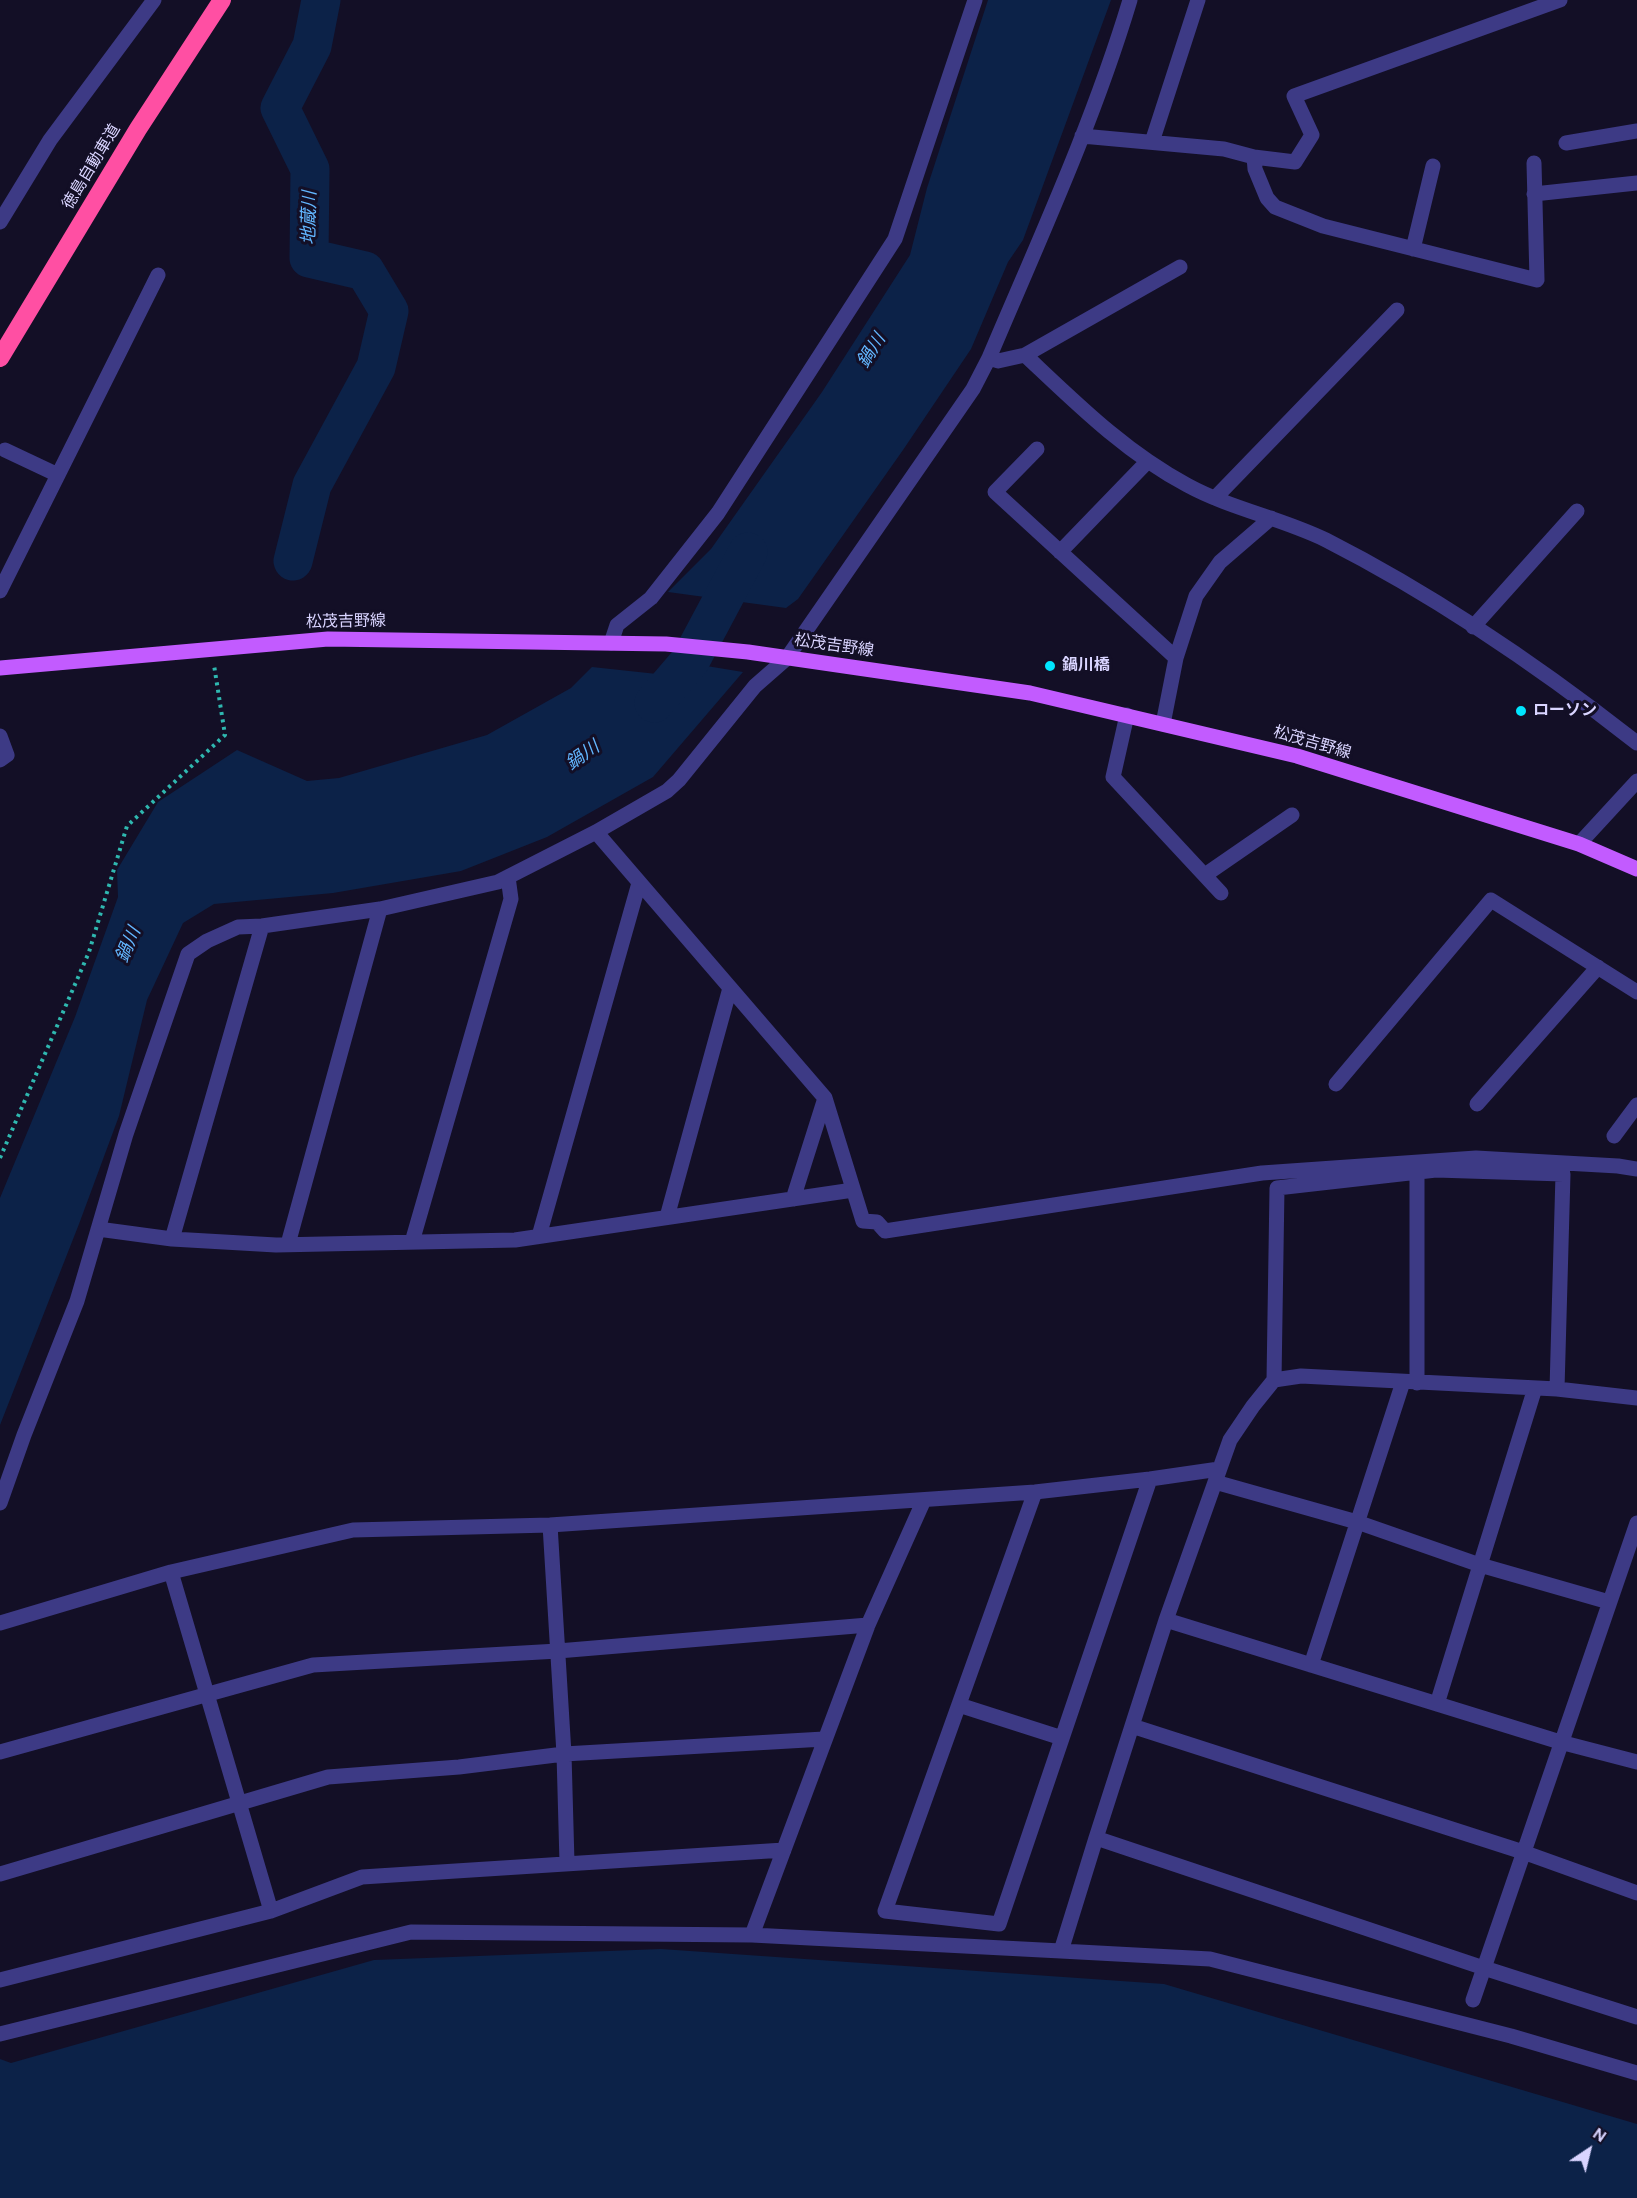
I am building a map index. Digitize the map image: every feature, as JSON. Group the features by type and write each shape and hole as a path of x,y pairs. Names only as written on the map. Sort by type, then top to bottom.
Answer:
{"highway":[{"name":"徳島自動車道","path":"0,358 138,129 222,0"}],"main road":[{"name":"松茂吉野線","path":"0,668 328,639 666,644 748,652 1030,693 1297,756 1579,844 1637,869"}],"street":[{"path":"0,222 50,140 154,0"},
{"path":"611,643 617,625 651,598 718,513 895,239 975,0"},
{"path":"0,1503 24,1435 78,1301 126,1134 188,954 207,941 238,927 262,926 380,909 498,882 596,832 667,790 679,780 755,686 787,658 973,389 989,358 1082,136 1118,40 1130,0"},
{"path":"1152,142 1198,0"},
{"path":"1082,136 1224,149 1254,157 1295,162 1312,135 1294,96 1560,0"},
{"path":"1566,143 1637,131"},
{"path":"1254,157 1255,169 1267,198 1275,207 1323,226 1537,280 1534,163"},
{"path":"1413,249 1432,166"},
{"path":"1534,194 1637,183"},
{"path":"989,358 998,361 1025,355 1180,267"},
{"path":"0,591 158,275"},
{"path":"1215,498 1397,309"},
{"path":"1025,355 1116,438 1147,462 1188,486 1215,498 1324,539 1384,572 1473,627 1567,690 1637,743"},
{"path":"1037,449 995,492 1176,658"},
{"path":"5,450 58,475"},
{"path":"1060,552 1147,462"},
{"path":"1473,627 1577,511"},
{"path":"1163,724 1176,658 1196,596 1220,562 1271,518"},
{"path":"1127,716 1113,777 1221,892"},
{"path":"0,736 7,755 0,760"},
{"path":"1579,844 1637,781"},
{"path":"1205,875 1292,815"},
{"path":"596,832 825,1098 863,1221 877,1222 885,1231 1262,1173 1476,1158 1637,1169"},
{"path":"412,1242 511,899 508,877"},
{"path":"539,1236 639,883"},
{"path":"1336,1084 1491,900 1637,992"},
{"path":"288,1244 380,909"},
{"path":"172,1239 262,926"},
{"path":"1477,1104 1598,968"},
{"path":"667,1217 730,988"},
{"path":"793,1199 825,1098"},
{"path":"1614,1136 1637,1105"},
{"path":"1061,1951 1166,1620 1230,1440 1274,1380 1276,1188 1436,1170 1563,1174 1557,1389"},
{"path":"1311,1665 1357,1522 1410,1382 1417,1173"},
{"path":"98,1230 172,1239 288,1244 515,1240 853,1190"},
{"path":"1274,1380 1301,1376 1557,1389 1637,1398"},
{"path":"1437,1704 1535,1388"},
{"path":"0,1623 171,1572 353,1530 550,1525 1035,1492 1150,1479 1217,1475 1480,1565 1609,1602"},
{"path":"1035,1492 885,1911 999,1924 1150,1479"},
{"path":"752,1935 868,1625 924,1500"},
{"path":"1473,2000 1637,1523"},
{"path":"550,1525 564,1754 567,1863"},
{"path":"171,1572 271,1911"},
{"path":"1166,1620 1560,1742 1637,1762"},
{"path":"0,1752 313,1665 558,1651 868,1625"},
{"path":"959,1705 1062,1738"},
{"path":"1132,1726 1523,1852 1637,1893"},
{"path":"0,1874 328,1777 459,1767 564,1754 824,1739"},
{"path":"1096,1838 1637,2017"},
{"path":"0,1980 271,1911 362,1877 783,1850"},
{"path":"0,2034 411,1932 752,1935 1210,1959 1511,2036 1637,2073"}],"path":[{"path":"0,1158 89,952 127,826 225,735 212,649"}],"water":[{"path":"988,0 1111,0 1023,240 1008,262 971,349 798,599 786,608 668,592 711,549 822,392 910,255 927,188"},
{"path":"670,660 743,672 653,777 547,837 461,871 333,893 214,904 183,923 147,1000 119,1116 0,1425 0,1198 75,1017 118,897 117,870 158,802 237,750 307,781 339,778 487,735 571,688 592,667 657,674"},
{"path":"661,1949 1164,1984 1637,2124 1637,2198 0,2198 0,2059 11,2063 374,1960"}],"waterway":[{"name":"地蔵川","path":"293,561 312,485 376,367 389,311 365,271 309,258 310,169 280,108 312,46 321,0"},
{"name":"鍋川","path":"654,703 690,661 748,552"}],"place":[{"name":"鍋川橋","path":"1050,666"},
{"name":"ローソン","path":"1521,711"}]}
